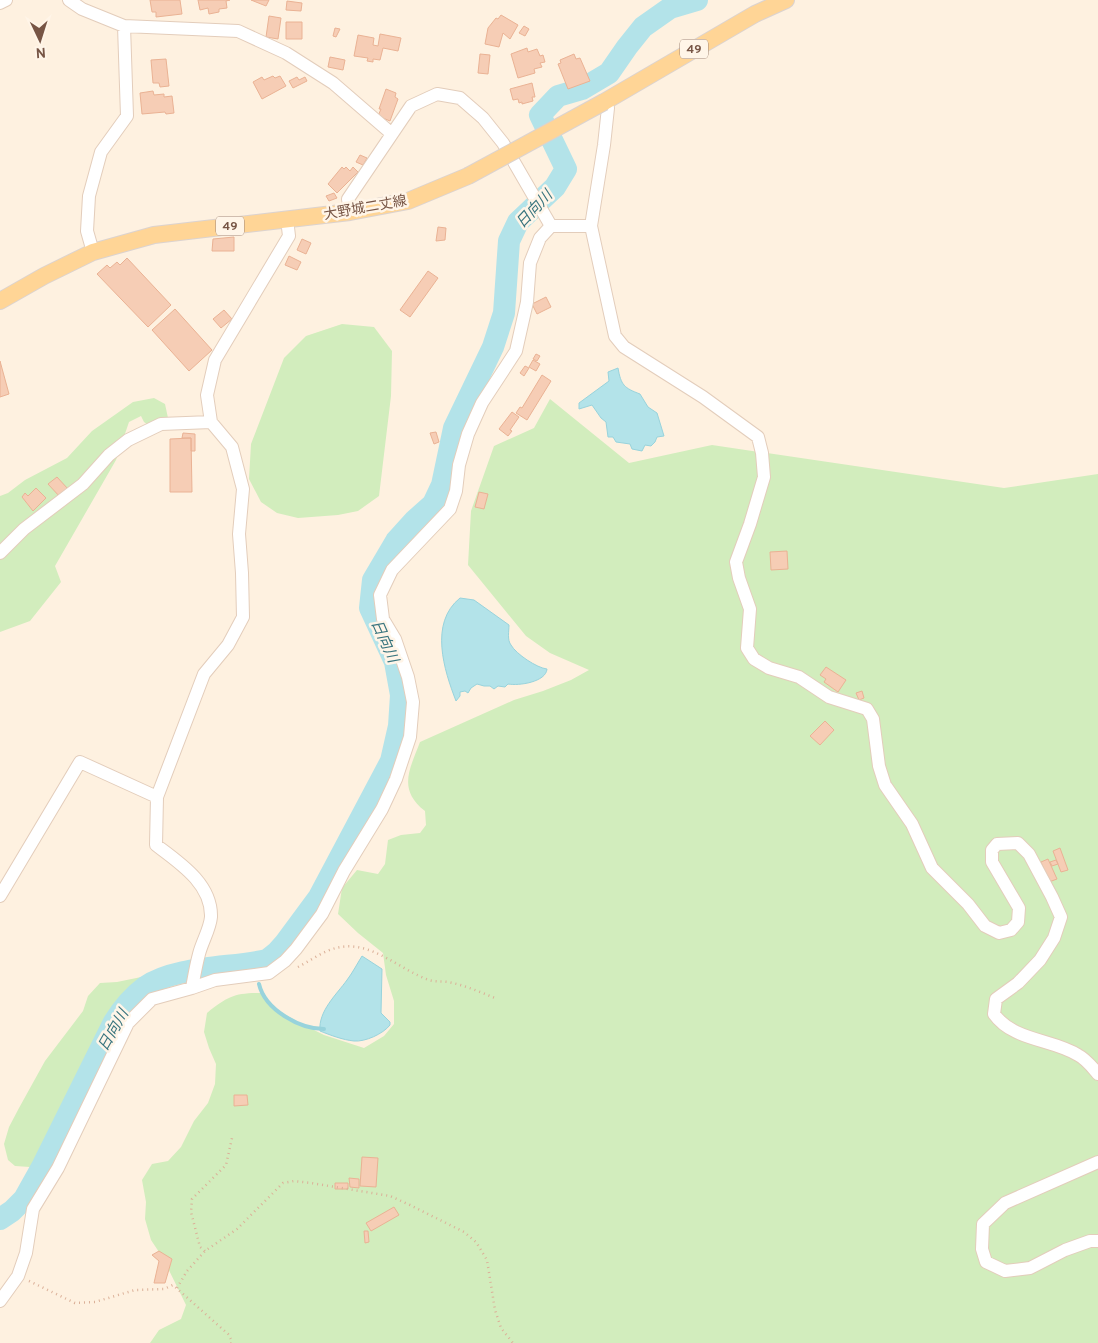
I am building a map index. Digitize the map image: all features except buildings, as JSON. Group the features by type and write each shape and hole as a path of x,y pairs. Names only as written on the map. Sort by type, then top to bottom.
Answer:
{"main road":[{"name":"大野城二丈線","path":"0,301 44,276 93,252 154,236 350,212 408,201 468,176 604,102 755,14 786,0"}],"street":[{"path":"0,3 6,0"},
{"path":"69,0 82,9 124,26 238,31 286,53 333,83 392,134"},
{"path":"93,252 87,231 89,196 101,152 127,116 124,26"},
{"path":"350,212 348,199 411,106 437,94 460,98 483,118 503,143 548,221"},
{"path":"604,102 608,108 592,226 615,336 624,347 703,397 758,437 762,453 764,477 736,562 739,578 750,609 747,648 754,659 768,668 800,677 829,697 867,709 873,719 879,766 885,785 912,824 932,868 968,904 985,926 999,933 1011,930 1018,922 1018,908 992,862 992,850 997,844 1018,843 1029,854 1061,917 1054,938 1040,960 1018,983 996,999 994,1014 999,1021 1016,1032 1078,1054 1098,1074"},
{"path":"192,988 198,956 211,918 210,904 205,892 196,879 179,862 156,845 157,797 204,674 228,645 243,617 242,573 238,534 243,489 232,447 211,422 207,395 215,360 289,236 287,219"},
{"path":"548,221 592,226"},
{"path":"0,1301 18,1276 26,1253 33,1209 58,1168 128,1023 152,999 223,978 269,973 285,961 296,950 322,914 344,871 382,809 396,779 410,737 413,702 408,677 395,639 382,619 380,595 392,570 450,509 456,490 459,465 468,434 482,403 516,351 527,302 530,263 548,221"},
{"path":"0,553 24,529 83,484 109,454 128,440 161,424 211,422"},
{"path":"0,896 80,762 157,797"},
{"path":"1098,1162 1005,1203 983,1224 982,1249 986,1262 1005,1271 1030,1268 1065,1250 1090,1241 1098,1241"}],"path":[{"path":"298,967 336,948 357,947 369,949 401,968 430,980 466,987 495,998"},
{"path":"205,1251 200,1247 191,1212 192,1199 226,1165 232,1138"},
{"path":"177,1288 186,1271 205,1251 237,1229 283,1183 294,1181 311,1183 390,1196 464,1232 476,1242 487,1260 495,1310 501,1328 514,1343"},
{"path":"18,1276 75,1303 95,1302 135,1290 164,1289 174,1285 228,1334 232,1341 231,1343"}],"green space":[{"path":"342,324 374,327 392,351 391,396 379,496 358,511 338,515 298,518 277,513 261,502 249,479 251,444 284,358 306,336"},
{"path":"154,398 165,404 168,418 155,430 144,422 141,416 129,422 116,460 55,566 61,582 30,621 0,632 0,496 8,493 25,480 67,458 92,431 133,402"},
{"path":"550,399 629,463 712,445 1004,488 1098,474 1098,1343 150,1343 159,1330 181,1319 186,1305 163,1258 151,1240 145,1219 146,1202 142,1180 152,1164 168,1161 181,1147 194,1121 208,1103 215,1084 216,1064 204,1032 207,1013 232,997 261,993 272,1007 324,1035 364,1048 384,1036 394,1024 394,1001 386,975 383,953 338,914 342,888 357,870 378,874 385,864 388,840 401,835 420,833 426,825 425,811 416,803 408,787 410,770 420,742 514,700 571,680 589,670 550,653 526,636 468,565 471,511 494,446 534,428"},
{"path":"146,976 126,998 114,1015 51,1142 40,1158 30,1167 15,1166 8,1160 4,1144 9,1127 45,1061 83,1011 88,996 100,983 117,982"}],"water":[{"path":"618,368 624,385 640,394 648,407 657,413 664,436 657,437 651,446 645,445 642,451 632,449 630,444 616,442 613,437 608,437 606,422 592,405 579,409 579,403 609,381 608,372"},
{"path":"460,598 474,600 509,625 510,643 522,656 547,669 542,677 531,682 508,684 505,687 498,686 494,689 490,686 477,684 468,693 465,691 460,692 460,696 456,701 444,661 442,633 450,608"},
{"path":"362,956 382,969 381,1013 390,1022 390,1025 368,1039 358,1041 320,1031 320,1024 325,1010"}],"waterway":[{"name":"日向川","path":"0,1219 12,1211 24,1199 43,1165 114,1022 132,999 145,987 157,980 172,975 267,960 285,943 319,897 391,761 399,726 401,695 395,662 370,608 373,580 396,541 433,504 442,485 454,428 493,347 504,313 509,241 518,222 555,187 566,169 540,115 558,96 582,89 609,73 643,27 670,8 697,0"},
{"path":"259,984 268,1002 276,1010 294,1022 324,1029"}]}
